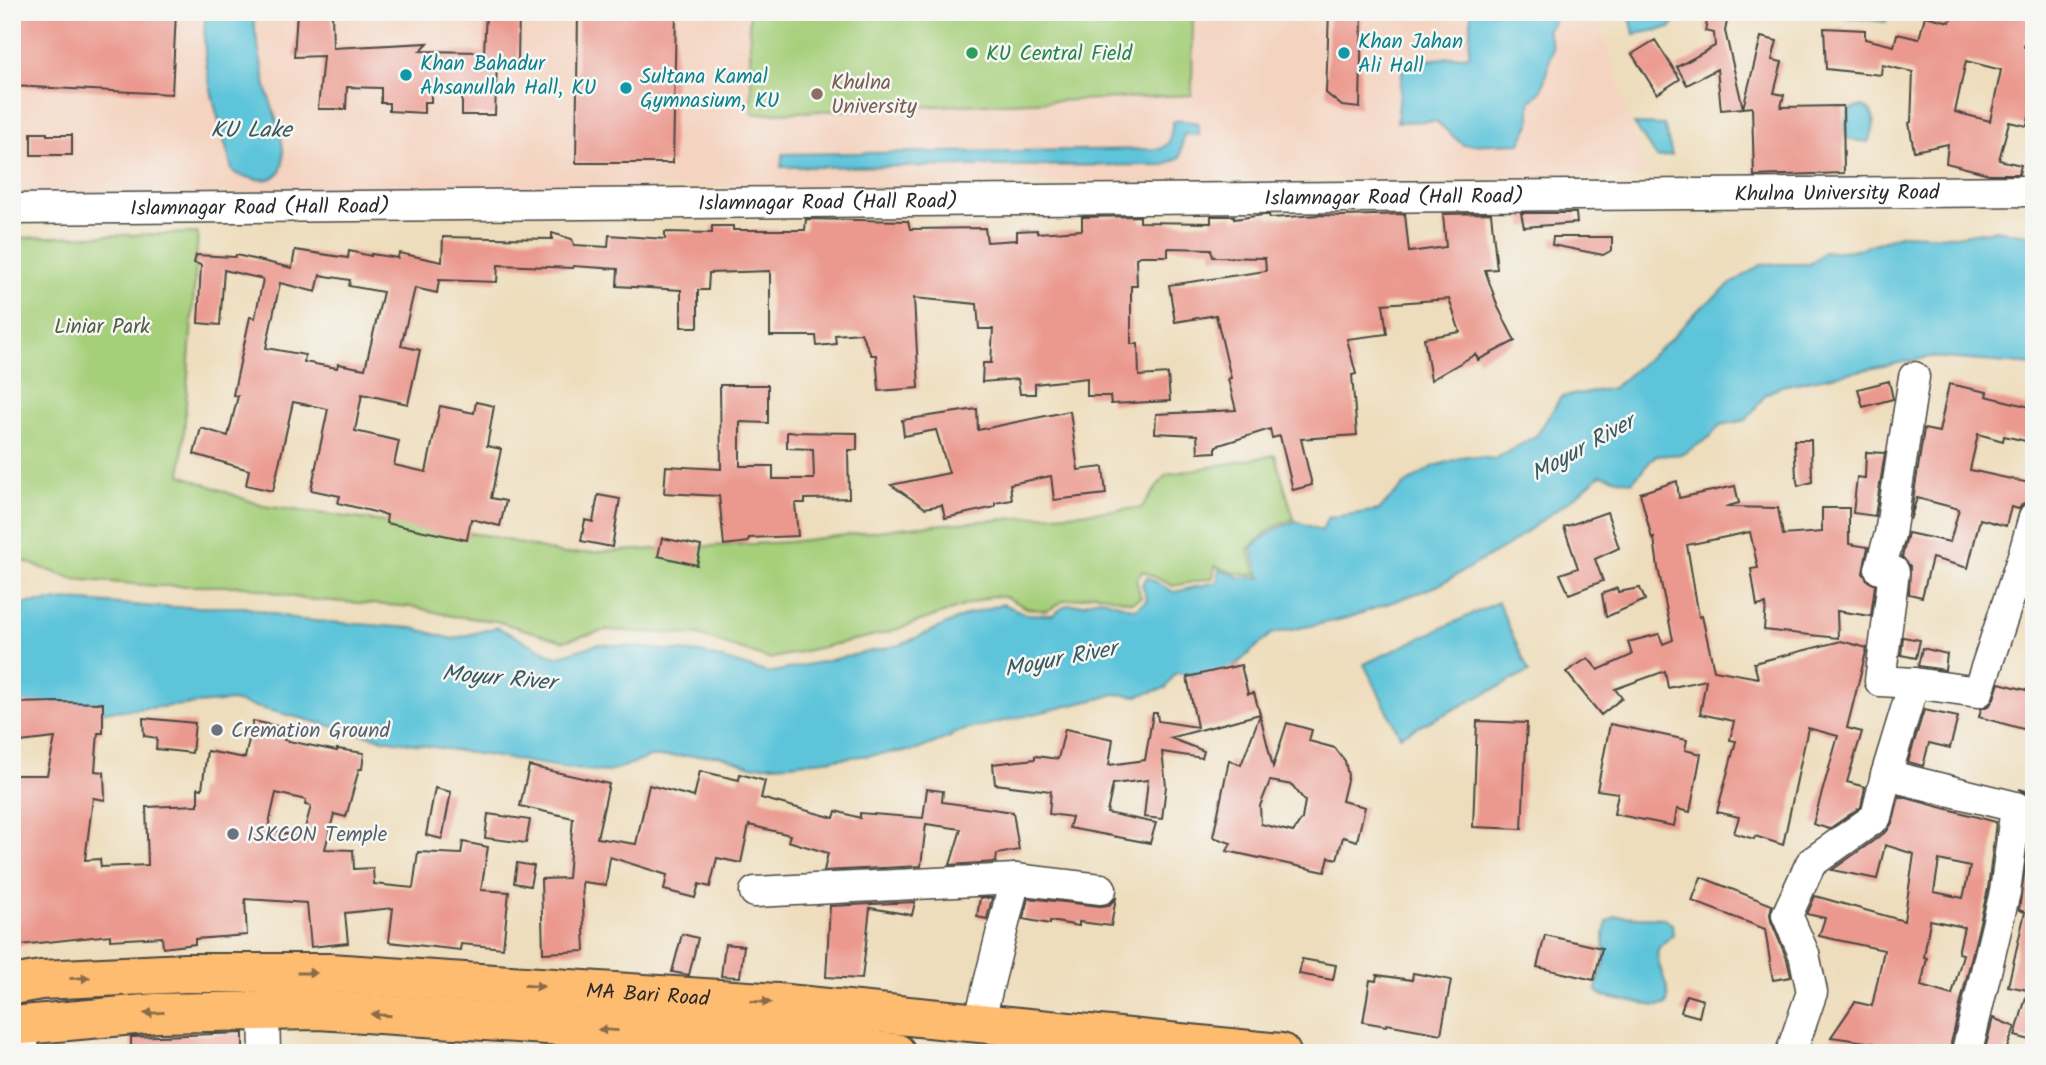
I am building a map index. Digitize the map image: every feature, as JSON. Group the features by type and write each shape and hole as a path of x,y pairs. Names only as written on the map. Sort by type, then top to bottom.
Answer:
{"main road":[{"name":"MA Bari Road","path":"12,985 41,980 185,973 330,973 777,1003 1281,1053"},
{"name":"MA Bari Road","path":"19,1034 157,1013 318,1010 802,1042 896,1053"}],"street":[{"name":"Khulna University Road","path":"1641,196 2034,191"},
{"name":"Islamnagar Road (Hall Road)","path":"12,209 1641,196"},
{"path":"1914,377 1890,534 1880,569 1894,572 1880,681 1978,692 2034,517"},
{"path":"1791,1053 1812,992 1804,954 1787,915 1811,863 1876,817 1914,683"},
{"path":"1886,775 2016,807 2005,892 1968,1047"},
{"path":"755,892 1014,879 1101,889"},
{"path":"979,1023 1014,879"},
{"path":"264,1011 265,1053"}],"shaded area":[{"name":"Khulna University","path":"12,12 1596,12 1647,176 12,196"}],"green space":[{"name":"KU Central Field","path":"749,12 1193,12 1192,95 752,114"},
{"name":"Liniar Park","path":"198,233 181,475 263,506 491,536 563,554 789,542 909,527 1141,508 1166,475 1275,455 1294,519 1272,528 1248,549 1257,575 1236,573 1215,566 1213,578 1173,586 1143,571 1136,580 1141,598 1132,602 1094,593 1065,600 1047,611 1027,608 1006,597 992,596 886,633 769,659 698,635 607,630 563,641 496,621 452,616 414,607 303,599 245,586 157,586 73,579 12,557 12,238"}],"water":[{"name":"KU Lake","path":"206,12 252,12 266,87 282,144 283,159 280,171 272,178 246,177 232,170 208,72 204,32"},
{"path":"1471,12 1553,12 1555,20 1547,30 1553,47 1542,90 1530,102 1530,124 1520,143 1463,145 1436,121 1397,122 1403,63 1469,55"},
{"path":"1629,12 1682,12 1670,28 1634,34"},
{"path":"1818,12 1887,12 1886,22"},
{"path":"1863,106 1871,112 1874,122 1868,142 1846,137 1847,115 1850,109"},
{"path":"1179,120 1198,123 1199,135 1184,134 1180,157 1165,165 781,167 783,154 1160,149 1169,143 1173,122"},
{"path":"1634,124 1664,125 1672,155 1657,158"},
{"name":"Moyur River","path":"1995,230 2034,236 2034,365 1930,357 1781,386 1766,394 1746,420 1720,425 1710,437 1683,454 1655,456 1632,482 1600,475 1507,546 1437,586 1348,618 1271,634 1229,671 1201,676 1175,673 1166,688 1137,696 1114,694 952,733 952,736 917,750 751,766 718,755 650,757 608,772 573,769 383,739 232,701 76,714 12,710 12,604 71,600 156,607 244,607 301,620 413,628 453,639 497,627 556,657 598,644 702,653 769,673 900,645 969,614 1003,604 1026,614 1052,615 1067,605 1084,604 1099,598 1135,609 1147,600 1142,584 1147,577 1174,592 1217,582 1219,569 1239,577 1261,578 1251,548 1274,530 1296,521 1322,531 1327,518 1379,510 1403,486 1432,467 1466,456 1495,459 1537,435 1561,397 1613,388 1670,340 1697,311 1762,264 1810,264 1824,252 1855,250 1903,234 1955,236"},
{"path":"1498,602 1529,672 1400,736 1364,664"},
{"path":"1616,916 1663,918 1672,924 1673,934 1658,950 1659,963 1668,991 1666,1005 1656,1006 1603,996 1597,991 1605,962 1604,934 1607,922"}],"building":[{"path":"12,12 176,12 172,94 12,86"},
{"name":"Khan Bahadur Ahsanullah Hall, KU","path":"297,12 332,12 333,48 428,43 420,51 484,52 486,12 519,12 518,61 497,63 495,115 462,115 462,90 431,89 431,102 424,102 424,113 389,111 389,103 381,103 381,88 347,87 346,109 318,109 323,56 294,57"},
{"name":"Sultana Kamal Gymnasium, KU","path":"578,12 676,12 673,163 576,163"},
{"name":"Khan Jahan Ali Hall","path":"1329,12 1362,12 1360,108 1342,106 1326,93"},
{"path":"1709,12 1729,12 1725,31 1743,108 1721,110 1717,69 1687,85 1677,67 1715,46 1714,33 1705,31"},
{"path":"1952,12 2032,12 2024,47 2034,50 2034,96 2027,126 2009,122 1999,160 2021,165 2019,174 1989,174 1946,163 1948,144 1914,151 1909,123 1913,72 1882,65 1881,75 1826,69 1824,28 1865,30 1865,39 1894,46 1897,34 1919,39 1925,16 1950,22","holes":["1966,61 2001,70 1990,121 1955,112"]},
{"path":"1761,37 1777,41 1772,60 1782,62 1774,93 1784,95 1781,107 1843,106 1844,173 1754,176 1752,107 1743,108"},
{"path":"1655,40 1680,79 1657,94 1632,54"},
{"path":"31,133 72,135 72,155 31,155"},
{"path":"1491,213 1497,269 1485,270 1498,307 1515,341 1478,360 1476,354 1431,380 1424,338 1460,332 1449,299 1383,304 1387,334 1347,339 1356,374 1352,375 1357,435 1301,439 1312,485 1293,490 1280,436 1272,438 1270,429 1216,446 1216,452 1198,453 1197,435 1155,433 1156,414 1236,410 1216,315 1175,322 1169,285 1266,271 1265,258 1213,257 1211,249 1168,248 1168,256 1136,258 1137,286 1131,286 1131,344 1138,344 1139,376 1168,374 1170,401 1111,404 1110,396 1087,396 1087,378 1035,384 1035,394 1020,394 1018,379 982,382 983,363 991,363 993,329 979,329 977,304 914,298 919,388 879,391 876,355 871,355 861,333 835,335 836,344 817,346 816,336 770,336 770,271 709,273 708,290 698,290 698,327 681,327 681,290 617,286 618,269 498,265 497,282 439,280 437,293 415,288 401,346 420,350 408,404 362,394 355,431 399,441 394,465 426,472 440,406 474,413 476,402 494,406 487,446 501,449 491,498 506,501 500,526 471,519 467,540 386,523 387,515 338,503 340,496 311,490 328,409 293,402 273,491 246,485 249,470 194,454 201,428 228,436 238,396 233,395 250,317 255,318 263,279 224,270 220,325 198,323 201,265 194,263 196,255 236,255 292,268 295,250 348,258 349,251 398,258 399,253 442,262 443,237 552,239 552,233 572,239 574,245 608,247 609,235 665,239 665,232 712,233 712,226 733,226 733,230 805,230 806,219 908,221 910,229 985,228 987,242 1017,240 1017,231 1037,230 1037,233 1082,230 1082,217 1140,216 1140,222 1211,223 1211,216 1234,216 1234,219 1263,215 1269,215 1270,218 1405,214 1409,252 1446,247 1443,214","holes":["320,275 350,280 349,286 383,292 365,369 338,364 337,368 304,362 305,355 266,348 280,283 316,292"]},
{"path":"1521,213 1576,213 1577,223 1524,227"},
{"path":"1553,237 1612,237 1612,250 1603,255 1552,245"},
{"path":"1889,381 1893,399 1863,407 1858,389"},
{"path":"1949,384 1987,392 1986,396 2034,408 2034,443 2004,436 2003,441 1978,434 1970,470 2034,484 2034,494 2032,500 2022,504 2019,509 2011,507 2006,526 1980,519 1968,568 1932,558 1922,597 1909,594 1910,566 1902,557 1908,533 1950,542 1959,509 1917,498 1910,520 1924,429 1939,432"},
{"path":"720,385 768,385 768,423 740,422 740,466 773,466 773,479 814,479 813,449 787,448 787,432 857,433 857,450 848,450 849,498 805,499 805,503 795,503 798,536 749,538 748,542 724,545 719,496 664,493 666,466 721,469"},
{"path":"977,409 978,430 1070,411 1078,470 1103,467 1106,494 1054,500 1051,476 1010,484 1012,500 995,503 995,507 945,518 942,505 925,508 891,485 949,473 936,430 904,436 902,420"},
{"path":"1794,440 1811,440 1812,482 1798,486 1796,476"},
{"path":"1866,452 1885,453 1875,516 1853,513 1857,477 1865,478"},
{"path":"1677,481 1679,498 1735,486 1739,503 1725,507 1778,508 1783,535 1822,532 1822,508 1849,508 1849,544 1868,547 1863,573 1868,581 1875,585 1871,616 1837,611 1838,638 1764,630 1766,604 1757,606 1751,569 1758,568 1750,532 1687,545 1699,617 1702,616 1714,670 1758,678 1754,663 1841,641 1867,648 1847,728 1862,732 1847,782 1865,787 1861,807 1829,829 1813,824 1838,736 1808,728 1783,845 1755,836 1754,839 1734,833 1739,817 1717,812 1736,741 1730,740 1734,721 1700,714 1706,680 1668,688 1665,671 1615,689 1622,698 1601,715 1566,672 1588,658 1598,670 1632,655 1628,642 1659,634 1663,644 1673,640 1654,538 1652,539 1640,493"},
{"path":"598,495 620,499 612,547 581,541 585,520 593,522"},
{"path":"1607,512 1619,548 1595,559 1603,581 1569,594 1560,574 1578,568 1564,527"},
{"path":"662,538 701,546 697,565 658,556"},
{"path":"1617,588 1618,592 1640,588 1645,600 1606,617 1602,594"},
{"path":"1903,637 1920,640 1916,658 1901,655"},
{"path":"1922,648 1947,654 1945,670 1918,666"},
{"path":"1241,665 1248,694 1254,693 1260,714 1170,738 1204,751 1202,758 1162,752 1166,786 1162,819 1144,817 1148,780 1113,784 1107,813 1156,823 1150,843 1069,828 1072,817 1049,814 1051,791 995,784 993,764 1035,759 1035,756 1058,759 1065,729 1113,739 1109,765 1145,760 1153,713 1157,713 1158,721 1197,727 1187,677"},
{"path":"1999,683 2034,692 2034,732 1979,717 1981,709 1990,705"},
{"path":"12,703 103,703 103,733 98,733 95,771 104,772 105,800 93,798 85,860 100,859 101,867 148,865 146,807 198,805 198,788 202,789 207,751 245,758 253,721 286,728 284,740 337,751 364,753 362,769 359,769 346,817 334,814 325,849 353,850 354,869 373,868 374,884 413,888 418,852 461,854 463,842 488,847 481,890 509,892 503,948 461,944 460,950 389,942 393,908 345,913 348,943 311,947 307,903 245,899 247,935 195,939 195,944 163,948 162,937 110,940 110,935 12,946 12,775 47,775 55,738 12,743","holes":["276,793 306,800 305,805 311,806 302,839 268,828"]},
{"path":"1924,710 1958,717 1950,748 1929,743 1923,766 1908,762"},
{"path":"1260,715 1273,767 1287,723 1312,730 1309,741 1335,748 1345,761 1348,776 1342,801 1365,807 1357,841 1343,837 1337,859 1329,857 1325,872 1227,851 1231,843 1213,837 1229,760 1241,765","holes":["1270,781 1292,785 1305,801 1302,819 1293,832 1261,824 1260,806"]},
{"path":"143,718 195,723 192,753 156,749 157,738 144,736"},
{"path":"1477,721 1527,723 1522,829 1473,827"},
{"path":"1610,724 1687,740 1685,750 1701,754 1690,812 1677,809 1674,826 1614,814 1618,793 1597,790"},
{"path":"529,766 609,784 597,838 636,844 649,785 694,797 700,771 739,780 740,774 765,781 761,798 834,818 836,811 860,818 860,813 923,818 927,789 943,791 942,802 1013,812 1019,850 997,854 996,862 950,865 961,829 926,824 921,866 824,871 828,853 788,841 790,835 749,825 741,863 717,858 710,887 699,884 695,898 664,890 667,875 610,857 606,885 582,882 585,951 543,953 541,879 568,878 573,818 520,806"},
{"path":"435,788 451,792 442,839 426,835"},
{"path":"2019,789 2034,793 2034,1041 2015,1036 2028,990 2008,986 2025,912 2019,910 2033,809 2033,802 2028,794"},
{"path":"1899,796 1996,822 1988,889 1951,1043 1952,1053 1872,1053 1874,1043 1831,1037 1855,1002 1872,1006 1884,950 1819,936 1825,918 1807,914 1815,896 1904,921 1914,854 1885,845 1877,879 1832,870 1887,831 1893,821","holes":["1939,860 1970,867 1963,898 1934,892","1930,920 1964,927 1958,953 1963,954 1952,995 1921,986 1927,958 1924,957"]},
{"path":"488,814 530,820 526,843 485,838"},
{"path":"517,863 534,866 530,886 514,883"},
{"path":"1701,877 1772,905 1771,921 1787,959 1791,977 1773,980 1765,929 1692,901"},
{"path":"980,898 992,898 987,919 977,917"},
{"path":"1028,898 1100,906 1109,905 1116,898 1111,926 1079,922 1079,926 1023,919"},
{"path":"915,902 912,915 870,908 862,979 826,977 830,906"},
{"path":"682,934 698,938 689,975 672,972"},
{"path":"1545,935 1602,948 1594,980 1537,967"},
{"path":"725,944 744,946 740,977 721,976"},
{"path":"1302,959 1336,965 1333,980 1299,974"},
{"path":"1413,973 1451,980 1441,1034 1363,1022 1370,980 1376,981 1377,975 1412,980"},
{"path":"1686,995 1703,1000 1699,1017 1681,1012"},
{"path":"1993,1018 2015,1027 2005,1053 1984,1053"},
{"path":"243,1033 243,1053 131,1053 131,1037"}],"place":[{"name":"KU Central Field","path":"972,53"},
{"name":"Khan Jahan Ali Hall","path":"1344,53"},
{"name":"Khan Bahadur Ahsanullah Hall, KU","path":"406,75"},
{"name":"Sultana Kamal Gymnasium, KU","path":"626,88"},
{"name":"Khulna University","path":"817,94"},
{"name":"Cremation Ground","path":"217,730"},
{"name":"ISKCON Temple","path":"233,834"}]}
